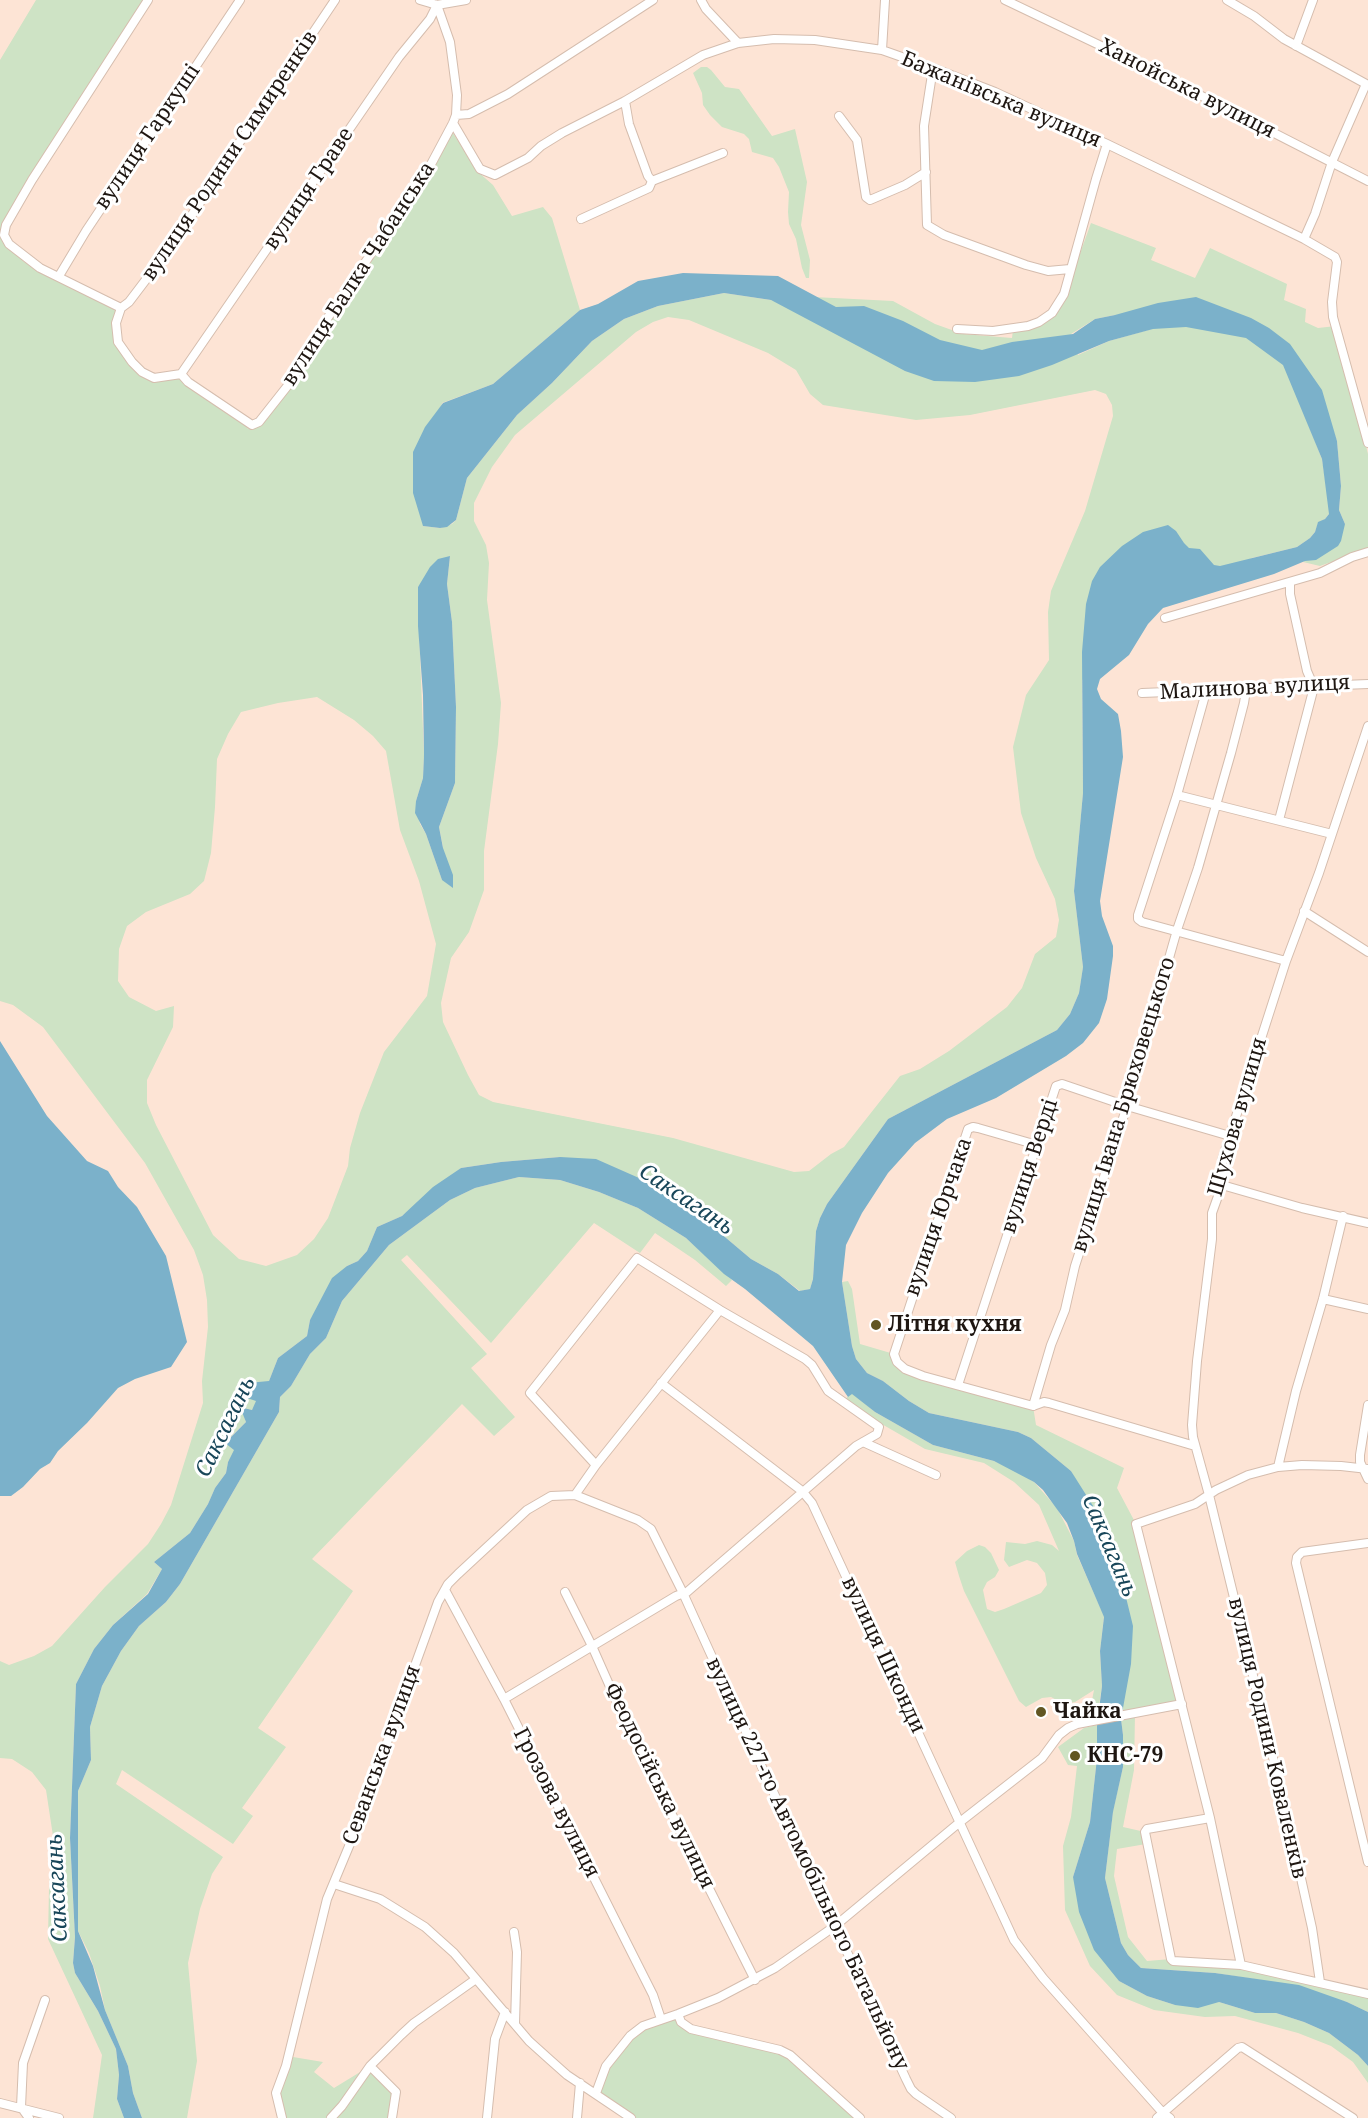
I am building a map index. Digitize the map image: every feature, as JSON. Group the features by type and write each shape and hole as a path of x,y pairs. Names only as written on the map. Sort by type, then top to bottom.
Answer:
{"street":[{"path":"148,0 32,180 6,225 4,235 9,244 24,258 40,268 121,308 116,323 118,342 142,372 154,378 181,374"},
{"name":"вулиця Гаркуші","path":"59,276 86,231 240,0"},
{"name":"вулиця Родини Симиренків","path":"121,308 129,303 173,244 335,0"},
{"path":"420,0 437,5 466,0"},
{"path":"437,5 450,42 457,96 454,119 508,94 653,0"},
{"path":"700,0 738,43"},
{"path":"882,50 885,0"},
{"name":"Ханойська вулиця","path":"1005,0 1141,65 1368,181"},
{"path":"1227,0 1240,3 1296,46 1367,85 1332,162 1304,239 1332,254 1337,262 1332,310 1368,443"},
{"path":"1296,46 1313,0"},
{"name":"вулиця Граве","path":"181,374 399,57 430,19 437,5"},
{"name":"Бажанівська вулиця","path":"454,119 480,169 495,175 528,158 562,133 625,101 703,55 738,43 794,38 815,40 882,50 995,93 1304,239"},
{"path":"933,68 924,126 927,222 930,228 1026,265 1048,271 1070,269"},
{"path":"625,101 629,124 648,176 652,181"},
{"path":"839,116 856,140 866,197 870,200 905,185 926,172"},
{"name":"вулиця Балка Чабанська","path":"181,374 188,382 252,425 259,422 289,384 322,326 429,168 454,119"},
{"path":"957,329 993,331 1028,326 1052,313 1064,294 1107,144"},
{"path":"581,219 649,188 652,181 723,153"},
{"path":"1165,618 1320,573 1352,557 1368,552"},
{"path":"1279,820 1314,687 1307,670 1290,594 1290,582"},
{"name":"Малинова вулиця","path":"1142,693 1368,684"},
{"name":"вулиця Івана Брюховецького","path":"1033,1406 1051,1345 1065,1310 1078,1254 1127,1106 1177,930 1217,805 1246,690"},
{"path":"1206,692 1138,920 1286,961"},
{"name":"Шухова вулиця","path":"1209,1495 1195,1446 1192,1408 1212,1239 1211,1220 1213,1206 1222,1185 1222,1160 1286,961 1368,726"},
{"path":"1177,795 1332,834"},
{"path":"1304,911 1368,952"},
{"name":"вулиця Верді","path":"958,1385 1058,1084 1230,1137"},
{"name":"вулиця Юрчака","path":"958,1385 905,1370 897,1362 894,1354 968,1129 978,1128 1037,1145"},
{"path":"1222,1185 1302,1208 1368,1223"},
{"path":"1278,1467 1343,1216"},
{"path":"504,1699 690,1589 802,1491 863,1442 877,1434 878,1425 828,1391 812,1365 805,1359 720,1310 637,1258 530,1393 596,1465"},
{"path":"1323,1299 1368,1309"},
{"path":"575,1495 596,1465 720,1310"},
{"name":"вулиця Шконди","path":"661,1383 802,1491 816,1512 1014,1940 1023,1954 1163,2116"},
{"path":"958,1385 1033,1406 1044,1402 1049,1403 1195,1446"},
{"path":"1368,1405 1360,1455 1368,1479"},
{"path":"863,1442 936,1475"},
{"path":"1241,1965 1210,1818 1136,1524 1195,1504 1248,1475 1278,1467 1302,1465 1365,1469"},
{"name":"Севанська вулиця","path":"282,2118 276,2093 286,2066 325,1907 438,1602 445,1590 475,1557 527,1510 551,1496 575,1495"},
{"name":"вулиця 227-го Автомобільного Батальйону","path":"575,1495 646,1524 651,1529 683,1593 911,2089 951,2118"},
{"name":"вулиця Родини Коваленків","path":"1209,1495 1287,1815 1312,1928 1320,1982"},
{"path":"1368,1543 1302,1552 1297,1557 1296,1563 1368,1862"},
{"name":"Грозова вулиця","path":"445,1590 504,1699 653,1995 661,2019"},
{"name":"Феодосійська вулиця","path":"564,1592 592,1646 627,1725 755,1980"},
{"path":"596,2093 606,2066 630,2036 643,2026 678,2014 755,1980 835,1926 1046,1753 1059,1735 1068,1728 1182,1704"},
{"path":"1210,1818 1147,1829 1145,1832 1171,1959 1173,1961 1241,1965 1368,1994"},
{"path":"334,1884 380,1899 411,1917 454,1953 542,2053 580,2083 631,2118"},
{"path":"514,1932 517,1952 515,2024"},
{"path":"331,2118 370,2066 414,2023 476,1979"},
{"path":"29,2118 21,2108 23,2063 45,2000"},
{"path":"487,2118 495,2039 505,2012"},
{"path":"678,2014 681,2022 691,2030 780,2050 790,2055 860,2118"},
{"path":"1163,2116 1242,2047 1353,2118"},
{"path":"370,2066 396,2092 392,2118"},
{"path":"577,2118 580,2083"},
{"path":"0,2103 59,2118"}],"green space":[{"path":"36,0 148,0 6,225 7,246 38,271 112,307 116,312 114,334 141,374 151,381 175,376 182,379 186,385 246,423 247,428 252,430 261,424 451,130 477,171 493,185 512,216 543,207 552,218 580,310 493,384 442,403 423,526 440,528 456,520 467,478 517,415 552,383 592,341 624,319 658,306 724,293 779,303 792,296 834,298 893,301 935,324 963,334 1012,338 1013,330 1047,321 1061,306 1091,223 1156,248 1151,260 1195,278 1210,248 1287,284 1284,300 1306,309 1305,322 1318,328 1336,326 1368,454 1368,549 1320,566 1303,562 1345,524 1339,510 1341,486 1337,441 1329,419 1297,396 1322,459 1329,514 1318,523 1310,538 1297,547 1252,558 1243,563 1191,572 1082,680 1083,793 1074,891 1083,967 1079,993 1070,1014 1057,1030 888,1119 827,1204 820,1218 816,1231 813,1279 810,1289 800,1291 778,1274 751,1259 719,1232 560,1157 461,1168 402,1216 377,1227 367,1251 358,1261 347,1266 310,1320 307,1336 278,1358 269,1381 252,1410 241,1407 246,1422 225,1442 235,1450 228,1462 226,1473 215,1488 208,1504 190,1533 154,1562 162,1569 147,1594 113,1625 94,1649 76,1684 70,1838 75,1937 73,1963 75,1973 98,2011 116,2049 119,2075 117,2099 124,2118 93,2118 102,2055 48,1939 53,1836 46,1790 32,1772 12,1759 0,1758 0,1661 9,1665 34,1656 52,1646 105,1587 148,1544 161,1524 171,1505 203,1403 202,1381 208,1327 207,1300 203,1275 194,1250 145,1163 43,1027 13,1005 0,1001 0,60","holes":["1115,315 1148,330 1109,341 1078,355 1071,334 1095,319","668,317 689,320 768,353 796,370 810,394 823,405 916,420 970,415 1095,390 1106,394 1112,405 1113,416 1085,511 1051,591 1048,612 1049,660 1026,695 1013,747 1021,813 1036,858 1055,899 1059,920 1056,937 1035,954 1022,988 1007,1007 949,1051 920,1069 900,1076 844,1147 809,1171 794,1172 673,1138 493,1102 479,1095 443,1022 441,1003 451,958 469,932 484,890 484,851 501,703 487,600 489,563 486,545 474,521 474,503 492,467 515,435 636,332 653,322","450,556 447,584 452,622 456,707 455,783 439,827 443,847 442,880 426,834 420,824 416,801 423,778 424,755 418,587","317,697 354,720 386,751 400,830 419,881 436,944 427,996 384,1052 360,1113 350,1148 348,1166 328,1218 314,1239 297,1255 266,1266 239,1259 213,1235 147,1103 147,1080 173,1027 174,1006 156,1011 129,997 118,981 119,949 127,926 146,912 190,894 204,881 211,853 217,759 228,734 241,712"]},
{"path":"701,67 711,70 725,87 739,89 772,136 795,129 807,182 801,225 810,260 809,278 806,278 802,268 796,239 789,224 789,192 779,167 773,158 752,152 749,139 744,134 722,127 710,115 703,105 702,93 693,73"},
{"path":"519,1177 560,1180 599,1192 638,1208 686,1238 732,1280 726,1286 695,1260 655,1233 640,1253 594,1223 491,1343 407,1255 401,1260 487,1354 471,1368 515,1417 494,1436 462,1404 312,1559 353,1591 258,1728 286,1747 242,1808 253,1816 233,1844 122,1770 116,1784 223,1857 212,1874 200,1909 188,1963 197,2061 187,2118 142,2118 133,2093 128,2066 105,2010 89,1953 78,1931 78,1791 91,1760 90,1727 102,1686 121,1651 139,1626 166,1602 180,1584 279,1412 280,1397 291,1386 310,1354 326,1338 342,1301 389,1245 450,1200 475,1188"},
{"path":"848,1281 852,1289 860,1344 894,1354 905,1369 1033,1406 1036,1425 1124,1468 1117,1488 1136,1524 1182,1704 1135,1714 1134,1770 1123,1827 1145,1832 1146,1844 1117,1849 1114,1876 1128,1937 1147,1961 1171,1959 1241,1965 1368,1994 1368,2012 1347,2002 1254,1979 1215,1973 1141,1968 1128,1955 1121,1943 1105,1878 1113,1811 1123,1767 1122,1581 1102,1531 1071,1471 1031,1438 1018,1432 929,1413 883,1381 867,1373 856,1359 852,1346 842,1282"},
{"path":"852,1393 875,1412 933,1445 994,1461 1016,1471 1034,1482 1057,1508 1074,1541 1077,1555 1104,1616 1100,1651 1102,1686 1098,1712 1092,1700 1094,1690 1075,1702 1064,1704 1051,1697 1042,1698 1026,1707 1019,1701 964,1591 955,1562 967,1551 979,1545 991,1553 999,1570 995,1577 987,1582 983,1590 987,1609 995,1612 1041,1593 1047,1585 1045,1573 1037,1563 1027,1560 1009,1567 1004,1560 1006,1542 1025,1544 1037,1541 1052,1545 1059,1551 1039,1505 1014,1482 984,1463 925,1449 880,1423 844,1400"},
{"path":"1097,1725 1097,1758 1090,1822 1073,1877 1119,1981 1147,1996 1175,2005 1219,2002 1255,2013 1276,2013 1304,2022 1329,2033 1358,2055 1368,2066 1368,2083 1353,2062 1331,2046 1298,2033 1235,2016 1205,2017 1154,2010 1117,1995 1090,1966 1065,1910 1063,1846 1071,1817 1077,1766 1068,1765 1058,1747 1084,1728"},
{"path":"678,2014 686,2027 780,2050 860,2118 631,2118 596,2093 602,2075 630,2036"},
{"path":"287,2056 323,2062 314,2072 334,2088 370,2066 396,2092 392,2118 282,2118 278,2087"}],"water":[{"path":"683,273 778,276 836,307 864,306 903,321 940,340 982,350 1012,342 1073,334 1095,319 1158,303 1196,297 1251,318 1269,328 1290,344 1322,390 1337,441 1341,486 1339,510 1345,524 1338,546 1316,560 1305,561 1274,574 1163,608 1148,624 1129,655 1100,679 1097,689 1101,699 1118,714 1123,757 1100,901 1102,916 1113,946 1113,956 1107,999 1099,1023 1083,1043 1066,1056 996,1098 947,1119 915,1143 888,1173 862,1213 846,1245 842,1282 852,1346 856,1359 867,1373 883,1381 929,1413 1018,1432 1031,1438 1071,1471 1095,1509 1107,1549 1122,1581 1133,1626 1131,1664 1121,1719 1123,1767 1113,1812 1105,1878 1121,1943 1128,1955 1141,1968 1215,1973 1299,1985 1347,2002 1368,2012 1368,2066 1358,2055 1329,2033 1276,2013 1255,2013 1219,2002 1198,2008 1175,2005 1147,1996 1119,1981 1094,1950 1079,1912 1073,1877 1090,1822 1102,1686 1100,1651 1104,1617 1077,1554 1067,1523 1043,1490 1034,1482 994,1461 933,1445 875,1412 852,1394 848,1397 813,1346 724,1274 686,1238 638,1208 599,1192 560,1180 519,1177 475,1188 450,1200 389,1245 342,1301 326,1338 310,1354 291,1386 280,1397 279,1412 180,1584 166,1602 139,1626 121,1651 102,1686 90,1727 91,1760 78,1791 78,1931 93,1966 105,2010 128,2066 133,2093 142,2118 124,2118 117,2099 119,2075 116,2049 98,2011 75,1973 73,1963 75,1937 70,1838 76,1684 94,1649 113,1625 148,1594 162,1569 154,1562 190,1533 226,1473 234,1450 225,1443 246,1422 240,1407 252,1410 256,1401 244,1397 248,1383 269,1381 278,1358 307,1336 310,1320 332,1278 347,1266 358,1261 367,1251 377,1227 402,1216 433,1187 461,1168 560,1157 596,1159 639,1178 719,1232 751,1259 778,1274 799,1291 810,1289 813,1279 816,1231 820,1218 827,1204 888,1119 1057,1030 1070,1014 1079,993 1083,967 1074,891 1083,793 1082,652 1086,604 1092,581 1100,567 1122,546 1143,532 1168,525 1176,531 1189,548 1200,549 1214,565 1220,566 1297,547 1310,538 1318,522 1329,514 1322,459 1283,365 1246,338 1186,327 1153,329 1109,341 1019,376 975,382 934,381 905,371 771,300 724,293 658,306 624,319 592,341 552,383 517,415 467,478 456,520 447,527 423,526 413,493 413,452 425,427 443,403 493,384 580,310 598,304 638,281"},
{"path":"450,556 447,584 452,622 456,707 455,783 439,827 443,848 453,875 453,888 442,880 426,834 415,813 423,778 424,755 418,587 430,567 438,559"},
{"path":"0,1041 47,1116 87,1161 108,1171 118,1187 137,1207 166,1256 187,1342 171,1367 135,1379 118,1388 58,1451 50,1463 40,1469 11,1496 0,1496"}],"place":[{"name":"Літня кухня","path":"876,1325"},
{"name":"Чайка","path":"1041,1712"},
{"name":"КНС-79","path":"1075,1756"}],"water label":[{"name":"Саксагань","path":"686,1200"},
{"name":"Саксагань","path":"226,1427"},
{"name":"Саксагань","path":"1109,1546"},
{"name":"Саксагань","path":"58,1888"}]}
